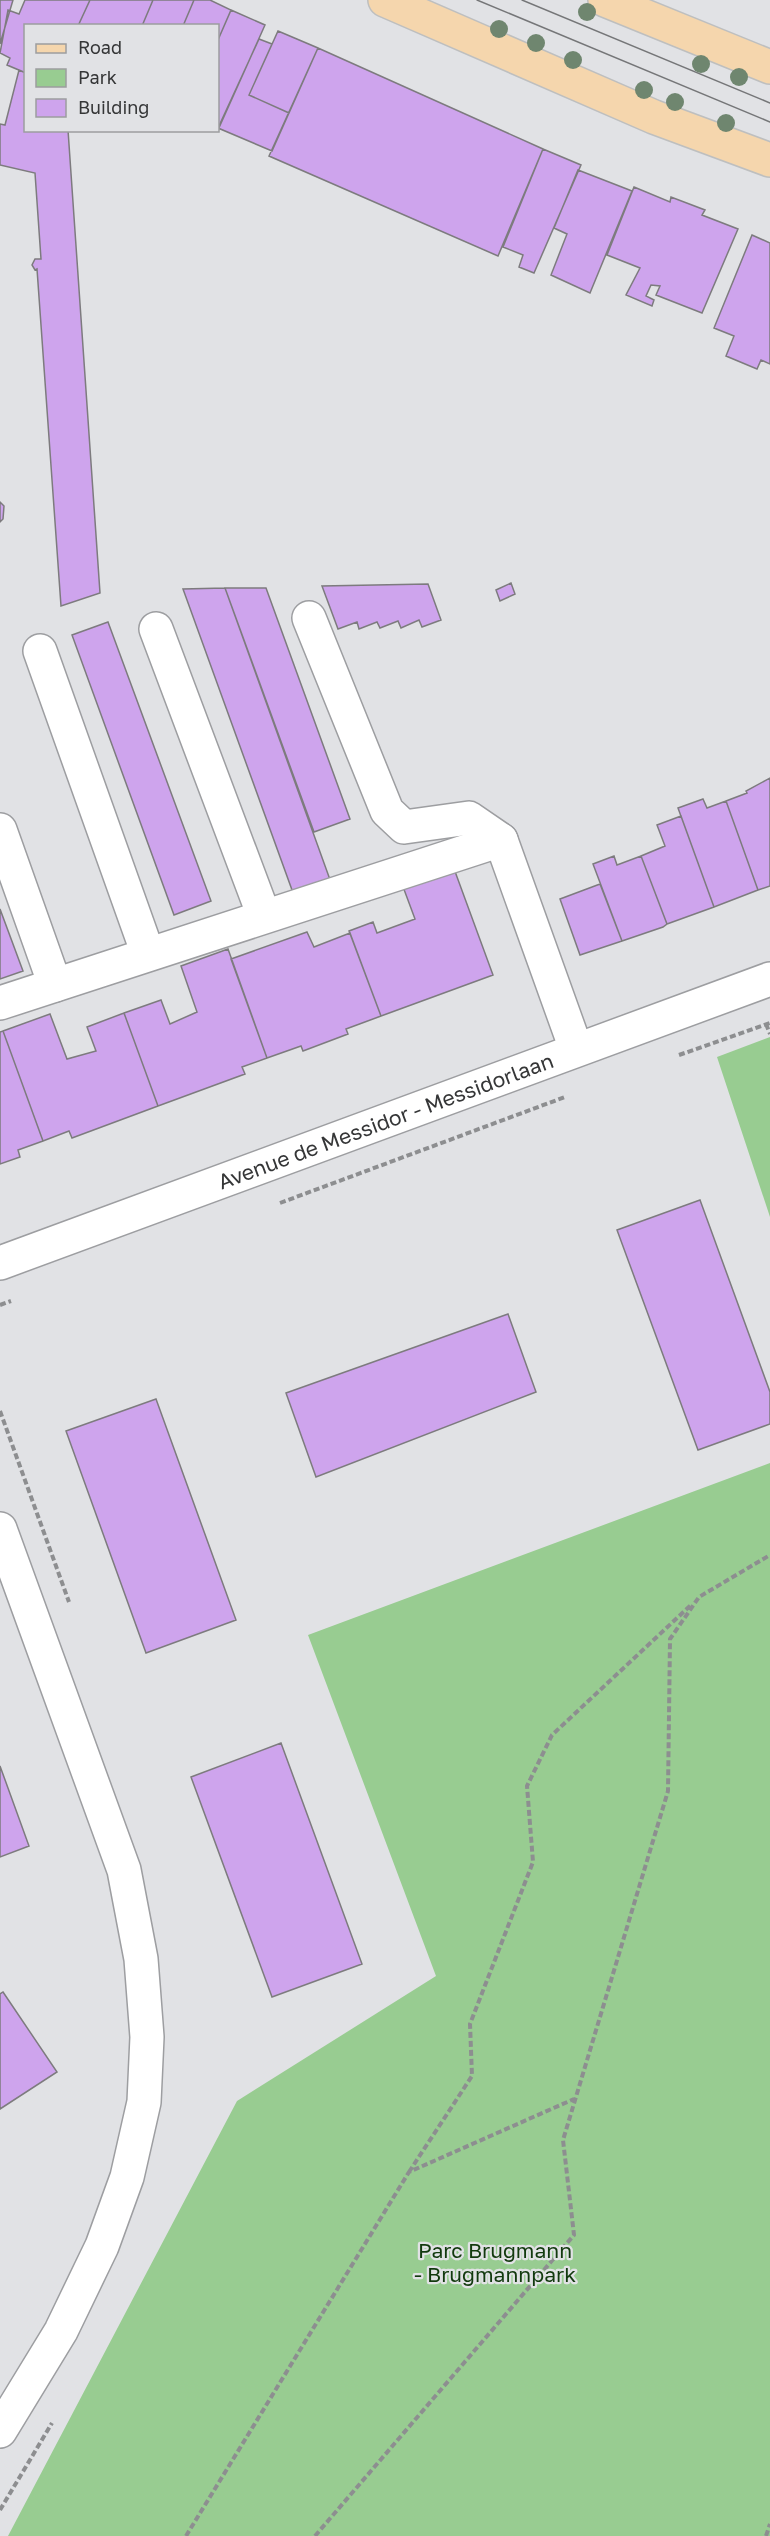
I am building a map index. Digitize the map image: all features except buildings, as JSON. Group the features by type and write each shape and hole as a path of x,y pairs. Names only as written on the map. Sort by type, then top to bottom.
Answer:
{"main road":[{"path":"385,0 654,117 770,160"},
{"path":"606,0 770,67"}],"street":[{"path":"309,618 387,811 404,827 469,818 501,840 576,1050"},
{"path":"156,629 264,916"},
{"path":"40,651 148,954"},
{"path":"0,830 55,985"},
{"path":"0,1003 501,840"},
{"name":"Avenue de Messidor - Messidorlaan","path":"0,1263 770,978"},
{"path":"0,1529 124,1870 141,1959 147,2037 144,2102 127,2177 102,2246 61,2331 0,2431"}],"path":[{"path":"186,2536 409,2172 472,2076 470,2024 533,1862 527,1786 552,1736 699,1597 770,1556"},
{"path":"315,2536 574,2235 563,2140 668,1791 670,1639 699,1597"},
{"path":"409,2172 574,2099"},
{"path":"766,2536 770,2524"}],"green space":[{"path":"770,1037 770,1217 717,1057"},
{"name":"Parc Brugmann - Brugmannpark","path":"770,1463 770,2536 8,2536 237,2101 436,1976 308,1635"}],"tram line":[{"path":"477,0 770,122"},
{"path":"522,0 770,103"}]}
